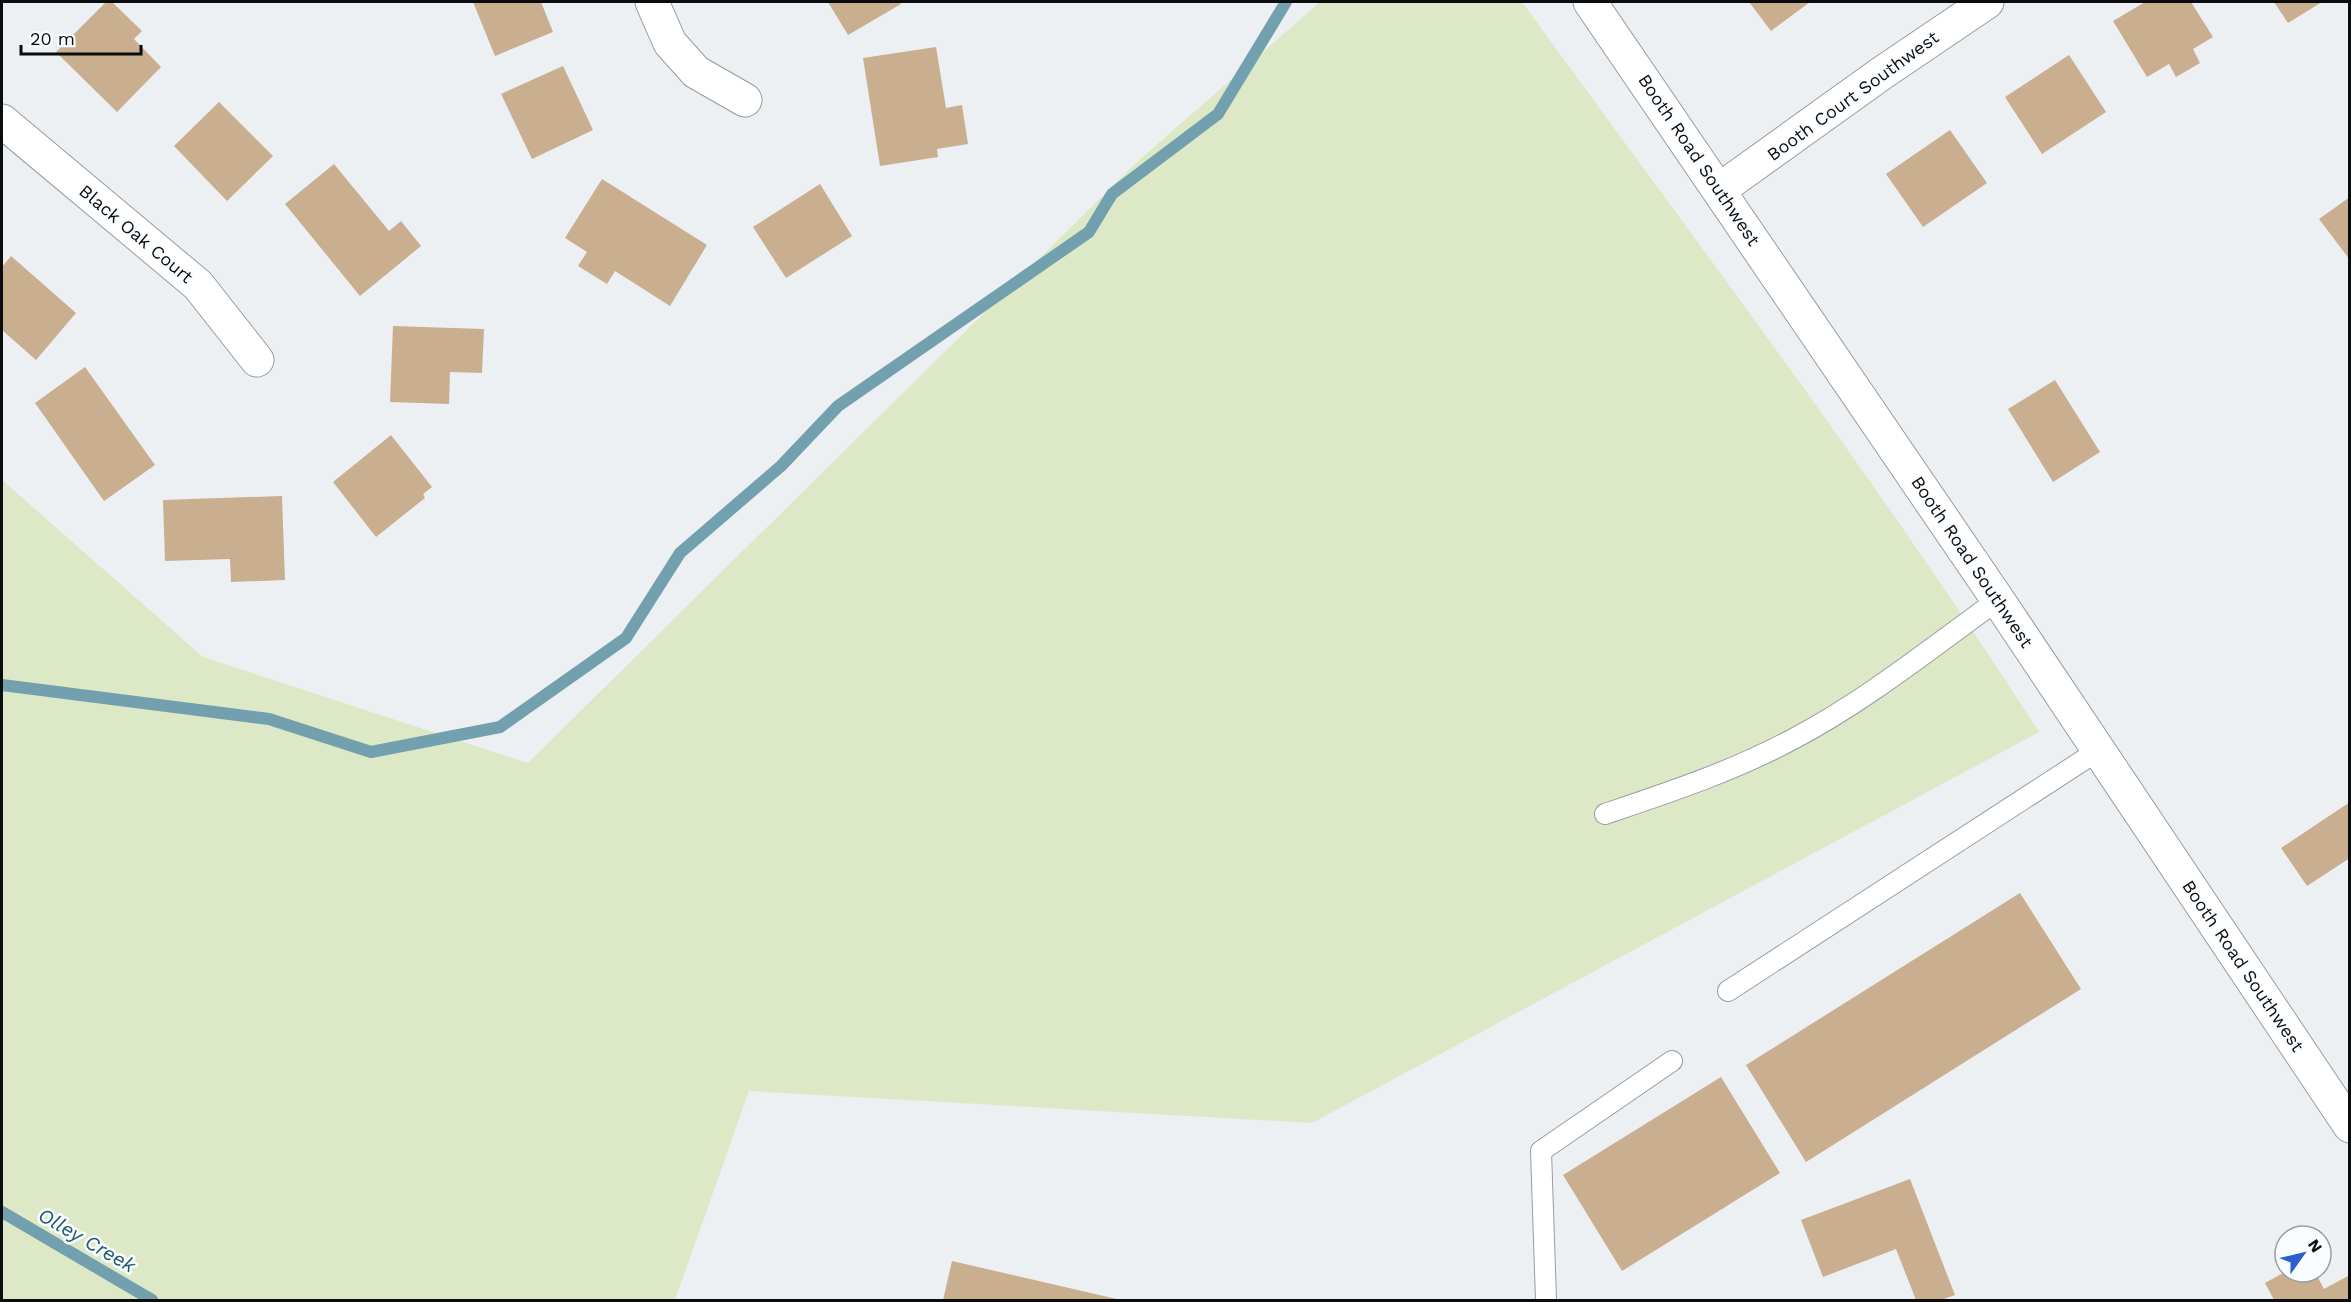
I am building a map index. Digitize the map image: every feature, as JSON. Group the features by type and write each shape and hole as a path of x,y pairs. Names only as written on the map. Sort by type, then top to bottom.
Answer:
{"street":[{"path":"652,2 670,43 696,72 745,100"},
{"name":"Booth Road Southwest","path":"1590,2 1998,600 2349,1126"},
{"name":"Booth Court Southwest","path":"1719,190 1881,73 1987,2"},
{"name":"Black Oak Court","path":"2,121 198,285 257,360"}],"lane":[{"path":"1605,814 1702,781 1797,737 1901,670 1998,600"},
{"path":"1728,991 2099,750"},
{"path":"1546,1300 1541,1151 1672,1061"}],"green space":[{"path":"1320,2 1522,2 1851,454 1978,638 2039,732 1312,1123 749,1091 675,1300 2,1300 2,480 203,657 528,763 1138,161"}],"building":[{"path":"106,2 112,2 142,31 134,39 161,67 117,112 56,52"},
{"path":"473,2 541,2 553,32 495,56"},
{"path":"828,2 899,2 901,4 848,35"},
{"path":"1749,2 1810,2 1771,31"},
{"path":"2145,2 2191,2 2213,37 2193,49 2200,63 2176,77 2169,64 2147,77 2113,21"},
{"path":"2274,2 2322,2 2288,23"},
{"path":"936,47 946,108 962,105 968,144 937,149 938,157 880,166 863,58"},
{"path":"2069,55 2106,112 2042,154 2005,97"},
{"path":"563,66 593,130 532,159 501,94"},
{"path":"219,102 273,156 227,201 174,146"},
{"path":"1950,130 1987,183 1923,227 1886,174"},
{"path":"334,164 389,231 401,221 421,246 360,296 285,204"},
{"path":"602,179 707,245 670,306 615,271 607,284 578,266 587,252 565,238"},
{"path":"820,184 852,236 786,278 753,227"},
{"path":"2350,197 2350,260 2319,219"},
{"path":"11,256 76,313 36,360 2,330 2,267"},
{"path":"393,326 484,329 482,373 450,372 449,404 390,402"},
{"path":"85,367 155,465 104,501 35,403"},
{"path":"2055,380 2100,452 2053,482 2008,409"},
{"path":"391,435 432,487 423,494 425,498 376,537 333,482"},
{"path":"282,496 285,580 231,582 230,559 165,561 163,500"},
{"path":"2350,802 2350,858 2307,886 2281,848"},
{"path":"2020,893 2081,989 1806,1162 1746,1065"},
{"path":"1721,1077 1780,1173 1622,1271 1563,1175"},
{"path":"1910,1179 1955,1295 1941,1300 1916,1300 1896,1249 1823,1277 1801,1220"},
{"path":"952,1261 1121,1300 943,1300"},
{"path":"2350,1275 2350,1300 2274,1300 2265,1283 2273,1279 2273,1284 2321,1284 2324,1289"}],"waterway":[{"path":"2,685 269,719 371,752 500,727 626,638 680,553 781,466 838,406 1089,232 1112,194 1218,114 1286,2"},
{"name":"Olley Creek","path":"2,1212 152,1300"}]}
